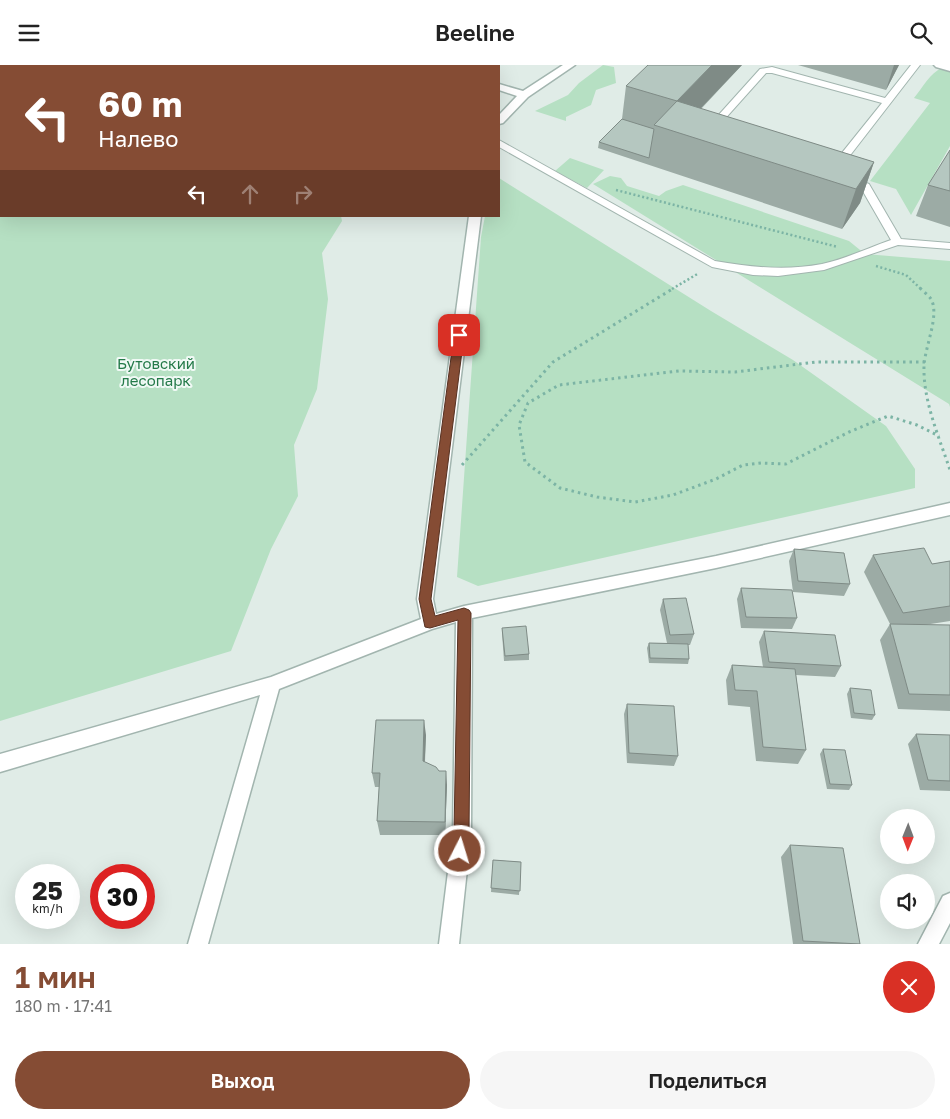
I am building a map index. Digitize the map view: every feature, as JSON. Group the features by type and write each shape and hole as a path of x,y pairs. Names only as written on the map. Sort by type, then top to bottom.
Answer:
{"street":[{"path":"500,120 524,95 570,65"},
{"path":"939,65 950,68"},
{"path":"500,87 524,95"},
{"path":"430,623 425,599 475,217"},
{"path":"0,763 272,684 430,623 464,613 716,562 950,509"},
{"path":"449,944 462,832 464,613"},
{"path":"198,944 272,684"},
{"path":"928,944 950,903"}],"lane":[{"path":"897,242 865,186 828,170 916,65"},
{"path":"716,135 711,131 711,127 763,71 782,71 886,101"},
{"path":"500,144 712,265 753,271 778,272 824,267 852,259 897,242 950,246"}],"path":[{"path":"612,189 865,254"},
{"path":"852,259 906,275 931,299 935,317 927,342 925,362 930,409 950,470"},
{"path":"439,493 553,361 712,265"},
{"path":"925,362 816,363 735,372 679,371 560,385 528,403 519,425 525,462 560,488 597,497 635,502 673,495 716,479 743,465 761,463 786,464 849,432 888,416 917,425 939,437"}],"green space":[{"path":"603,65 614,67 616,83 596,90 591,105 566,117 566,121 535,111 568,95 579,83"},
{"path":"942,68 950,70 950,146 911,215 896,189 870,181 930,103 914,98 930,77"},
{"path":"570,158 604,170 587,188 555,171"},
{"path":"610,176 621,178 627,186 659,196 666,191 683,185 849,241 865,254 950,261 950,407 949,404 593,184"},
{"path":"500,179 793,360 886,426 915,469 915,488 478,586 457,577 481,237 485,217 500,217"},
{"name":"Бутовский лесопарк","path":"0,217 341,217 342,221 322,253 328,299 317,389 294,445 298,496 271,549 231,651 0,721"}],"building":[{"path":"648,65 712,65 677,101 626,86"},
{"path":"677,101 874,162 856,189 654,125"},
{"path":"622,119 654,129 649,158 599,142"},
{"path":"950,150 950,191 928,185"},
{"path":"924,548 932,564 950,561 950,606 903,613 873,555"},
{"path":"794,549 844,553 850,584 798,581"},
{"path":"741,588 792,590 797,618 746,617"},
{"path":"686,598 694,634 670,635 663,599"},
{"path":"890,624 950,625 950,695 909,694"},
{"path":"526,626 529,654 505,656 502,628"},
{"path":"764,631 835,635 841,666 769,662"},
{"path":"649,643 688,644 689,659 650,658"},
{"path":"732,665 795,669 806,750 763,747 757,691 735,690"},
{"path":"850,688 871,690 875,715 854,713"},
{"path":"627,704 674,706 678,756 629,753"},
{"path":"376,720 424,720 423,761 436,767 439,771 446,771 445,822 377,821 380,773 372,773"},
{"path":"916,734 950,735 950,781 928,780"},
{"path":"823,749 845,750 852,785 830,784"},
{"path":"790,845 843,848 860,944 803,941"},
{"path":"493,860 521,862 520,891 491,888"}],"route":[{"path":"459,335 425,599 430,623 464,613 462,832 460,851"}]}
